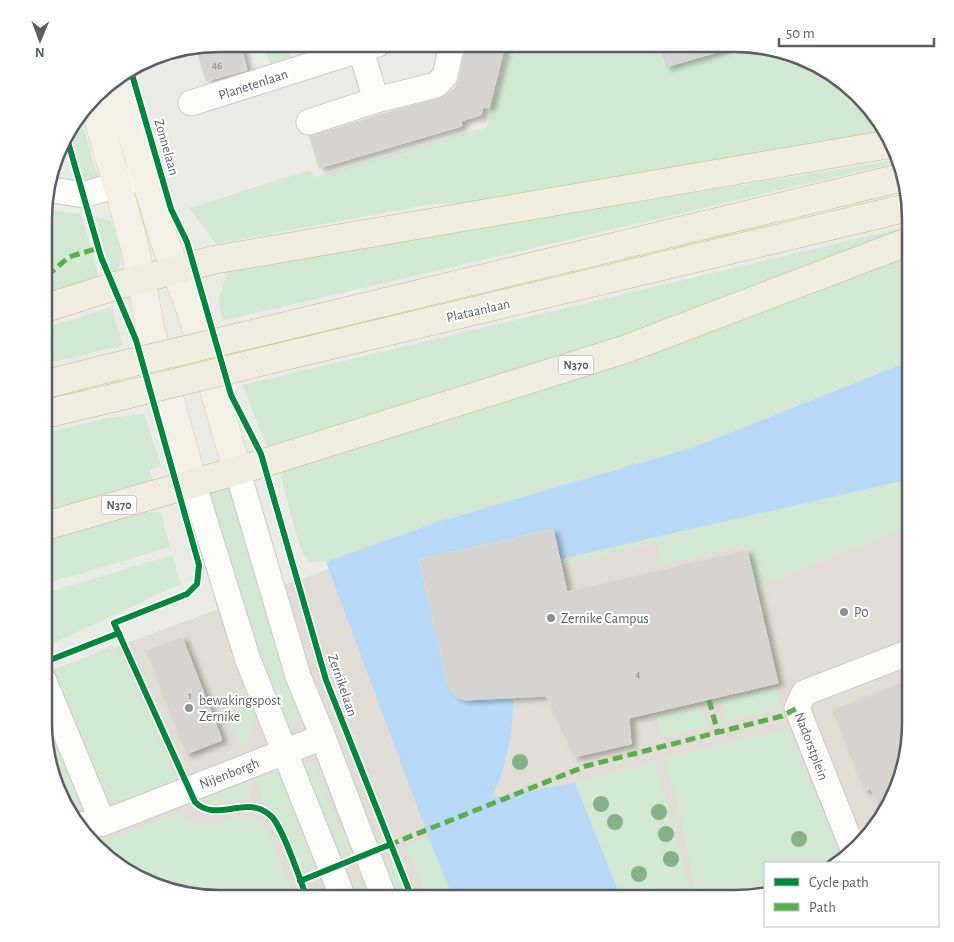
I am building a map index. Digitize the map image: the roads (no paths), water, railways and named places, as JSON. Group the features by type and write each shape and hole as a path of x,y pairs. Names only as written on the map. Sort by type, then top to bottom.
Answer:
{"highway":[{"path":"52,306 141,279 213,260 464,215 884,145"},
{"path":"52,382 896,179"},
{"name":"Plataanlaan","path":"52,412 901,209"},
{"name":"N370","path":"53,524 193,483 626,349 901,244"}],"main road":[{"path":"118,87 163,237 194,322 237,469"},
{"path":"95,109 118,186 141,279 151,331 193,483"}],"street":[{"name":"Planetenlaan","path":"191,104 354,52"},
{"name":"Planetenlaan","path":"371,52 376,100"},
{"path":"309,122 376,100 436,85 445,76 450,52"},
{"path":"56,188 84,195 118,186 144,176"},
{"path":"237,469 298,676 323,736 381,889"},
{"path":"193,483 248,660 340,889"},
{"name":"Nadorstplein","path":"849,843 797,708 804,693 901,655"},
{"path":"53,703 103,823"},
{"name":"Nijenborgh","path":"87,824 103,823 323,736"}],"water":[{"path":"901,365 901,481 560,559 552,529 419,560 451,692 458,698 466,700 513,697 512,721 505,763 496,788 490,798 575,783 617,889 449,889 326,562 434,523 694,447"}],"place":[{"name":"P0","path":"844,612"},
{"name":"Zernike Campus","path":"551,618"},
{"name":"bewakingspost Zernike","path":"189,708"}]}
